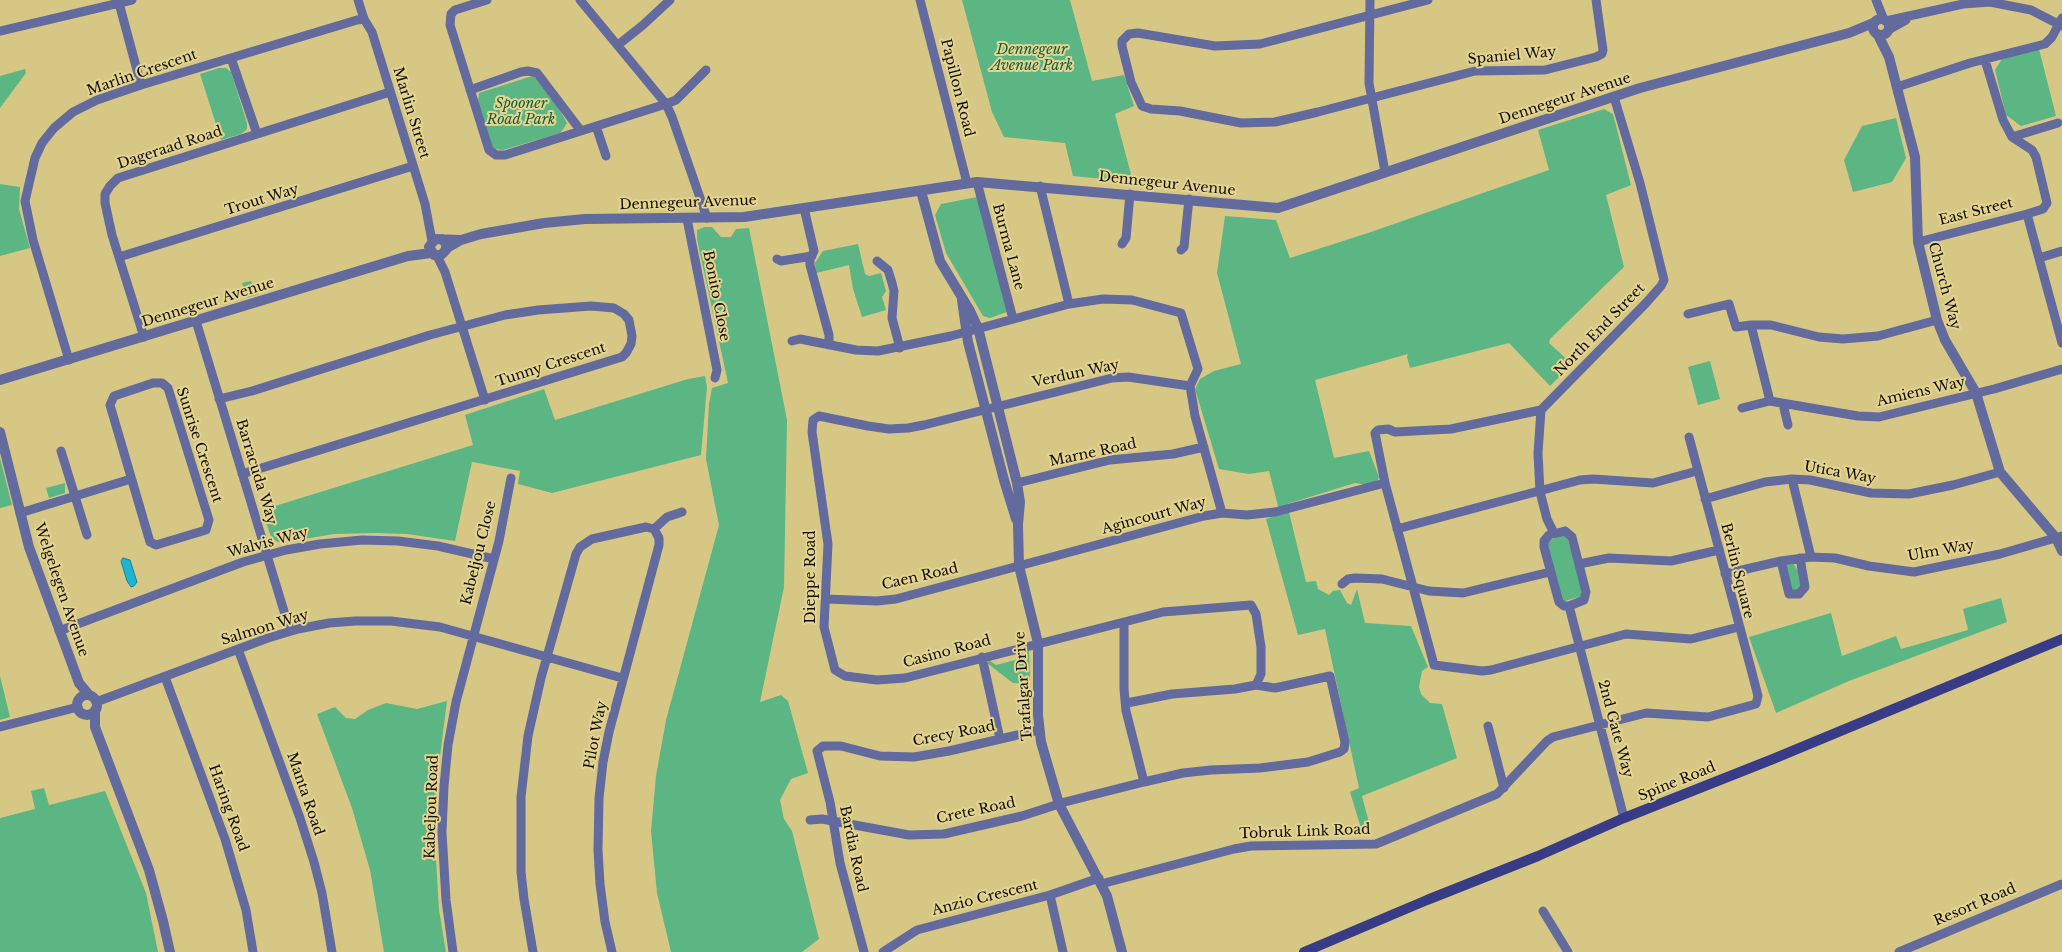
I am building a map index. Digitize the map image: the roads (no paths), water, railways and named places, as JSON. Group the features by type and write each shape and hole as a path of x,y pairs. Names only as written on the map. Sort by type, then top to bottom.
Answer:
{"main road":[{"name":"Spine Road","path":"1304,952 1538,856 1624,818 1773,759 2062,639"}],"street":[{"path":"0,31 132,0"},
{"name":"Marlin Street","path":"358,0 364,19 372,32 485,400"},
{"path":"487,0 459,8 451,14 451,32 488,150 496,155 506,155 676,100 706,70"},
{"path":"580,0 666,104 707,218"},
{"path":"618,45 670,0"},
{"name":"Papillon Road","path":"920,0 972,182"},
{"path":"1370,0 1369,83 1385,172"},
{"path":"1371,98 1275,122 1254,124 1221,120 1180,111 1151,109 1142,106 1138,101 1122,41 1129,34 1138,33 1215,46 1254,44 1428,0"},
{"name":"Spaniel Way","path":"1371,98 1475,70 1545,70 1599,56 1603,50 1603,43 1596,0"},
{"path":"1875,0 1881,27 1912,16 1972,3 1997,1 2031,10 2061,23 2052,38 2045,44 1897,87"},
{"path":"119,3 141,85"},
{"name":"Marlin Crescent","path":"69,360 32,240 25,201 35,158 42,143 54,128 73,112 98,100 141,85 364,19"},
{"name":"Dennegeur Avenue","path":"0,386 5,379 460,240 495,231 544,223 585,219 744,217 972,182 1040,186 1278,208 1614,97 1849,33 1881,27"},
{"name":"Church Way","path":"1881,27 1915,157 1918,242 1936,320 1945,340 1976,393 2000,472 2059,537 2062,551"},
{"path":"231,58 257,134"},
{"path":"1985,60 2001,115 2012,137 2032,150 2047,200 2042,209 2027,214"},
{"path":"470,90 521,72 537,73 581,132"},
{"name":"Dageraad Road","path":"144,337 119,258 105,203 105,194 118,178 390,92"},
{"name":"North End Street","path":"1541,410 1646,303 1663,283 1663,274 1656,246 1614,97"},
{"path":"2012,137 2058,124"},
{"path":"596,126 606,156"},
{"name":"Trout Way","path":"119,258 413,166"},
{"name":"Burma Lane","path":"972,182 1013,319"},
{"path":"1040,186 1069,304"},
{"name":"Trafalgar Drive","path":"921,191 937,253 962,299 970,309 978,328 1018,483 1020,502 1018,524 1019,566 1038,643 1039,730 1059,804 1107,896 1122,952"},
{"path":"1122,244 1126,238 1130,194"},
{"path":"1181,250 1184,246 1189,199"},
{"path":"804,208 814,246 810,265 829,335 829,345"},
{"name":"East Street","path":"1918,242 2027,214 2061,338"},
{"name":"Bonito Close","path":"687,219 717,370 715,378"},
{"path":"2039,258 2062,251"},
{"path":"777,259 781,261 812,256"},
{"path":"877,261 888,270 892,283 894,291 892,318 900,348"},
{"path":"792,340 800,339 829,345 878,351 900,348 1069,304 1103,298 1132,300 1182,313 1198,369 1190,386 1222,513"},
{"name":"Trafalgar Drive","path":"962,299 966,331 1008,496 1018,524"},
{"path":"1688,314 1729,304 1736,327 1751,325 1779,326 1819,337 1843,339 1878,336 1936,320"},
{"name":"Tunny Crescent","path":"219,399 252,391 505,315 538,310 591,306 620,310 629,320 632,336 631,344 622,357 242,474"},
{"name":"Barracuda Way","path":"196,321 290,631"},
{"path":"1751,325 1770,401"},
{"path":"1976,393 2062,369"},
{"name":"Verdun Way","path":"812,422 819,416 889,429 924,426 1112,378 1128,377 1190,386"},
{"name":"Sunrise Crescent","path":"153,383 162,383 168,388 209,520 208,527 206,530 156,545 152,544 132,479 110,401 114,396 153,383"},
{"name":"Amiens Way","path":"1742,408 1770,401 1858,416 1879,417 1976,393"},
{"path":"1783,404 1788,425"},
{"path":"1541,410 1538,453 1540,492 1547,519 1554,533"},
{"name":"Berlin Square","path":"1541,410 1451,429 1395,432 1388,429 1378,430 1374,435 1412,587 1434,665 1482,671 1491,670 1626,634 1692,639 1739,627 1689,437"},
{"name":"Dieppe Road","path":"812,422 827,533 824,627 835,670"},
{"name":"Welgelegen Avenue","path":"0,432 29,547 148,870 170,952"},
{"name":"Marne Road","path":"1018,483 1110,460 1173,454 1204,447"},
{"path":"61,451 87,535"},
{"path":"1397,529 1586,479 1653,483 1697,471"},
{"name":"Utica Way","path":"1705,498 1765,482 1792,479 1810,480 1857,491 1909,494 2000,472"},
{"name":"Kabeljou Close","path":"473,635 494,559 511,478"},
{"path":"20,513 132,479"},
{"path":"1792,479 1811,557"},
{"name":"Agincourt Way","path":"1019,566 1222,513 1276,512 1385,483"},
{"path":"533,952 521,872 521,797 528,736 547,657 576,554 580,547 592,539 638,528 654,529 667,517 682,512"},
{"name":"Pilot Way","path":"612,952 605,922 600,884 598,813 603,762 622,678 657,556 659,538 654,529"},
{"path":"1565,532 1572,536 1586,596 1582,602 1569,606 1564,606 1559,602 1544,544 1546,538 1554,533 1565,532"},
{"name":"Ulm Way","path":"1725,574 1781,561 1811,557 1835,558 1868,566 1914,572 2000,554 2059,537"},
{"name":"Walvis Way","path":"60,631 242,562 320,544 362,540 398,541 438,546 494,559"},
{"path":"1579,564 1609,558 1671,561 1719,550"},
{"path":"1781,561 1790,594 1799,594 1805,587 1800,558"},
{"name":"Caen Road","path":"826,599 877,601 896,599 1019,566"},
{"path":"1342,584 1348,579 1382,579 1429,591 1463,593 1550,572"},
{"name":"Casino Road","path":"835,670 845,676 878,680 905,678 1169,611 1251,604 1256,614 1261,647 1261,674 1256,685"},
{"name":"2nd Gate Way","path":"1569,606 1624,818"},
{"name":"Salmon Way","path":"0,727 87,704 290,631 329,623 391,621 440,627 622,678"},
{"path":"1124,622 1124,689 1128,722 1144,782"},
{"name":"Tobruk Link Road","path":"1100,881 1250,846 1376,844 1497,794 1549,738 1646,713 1708,717 1754,705 1757,702 1758,696 1739,627"},
{"name":"Kabeljou Road","path":"453,952 444,878 442,832 444,786 455,704 473,635"},
{"name":"Manta Road","path":"238,649 300,818 314,862 332,952"},
{"path":"982,657 1000,739"},
{"name":"Crete Road","path":"810,820 822,819 909,835 944,834 962,831 1183,773 1260,768 1308,762 1334,755 1344,749 1345,742 1330,676 1275,688 1256,685"},
{"name":"Haring Road","path":"165,677 225,839 246,910 253,952"},
{"path":"1127,703 1172,694 1235,689 1256,685"},
{"path":"1488,726 1504,788"},
{"name":"Crecy Road","path":"817,751 823,746 841,746 880,756 914,757 949,751 1039,730"},
{"name":"Bardia Road","path":"817,751 840,863 864,952"},
{"name":"Anzio Crescent","path":"882,952 916,930 1100,881"},
{"name":"Resort Road","path":"1899,952 2062,884"},
{"path":"1050,895 1063,952"},
{"path":"1543,911 1568,952"}],"water":[{"path":"123,558 130,560 137,582 131,587 127,581 121,561"}],"park label":[{"name":"Dennegeur Avenue Park","path":"1032,58"},
{"name":"Spooner Road Park","path":"521,112"}]}
